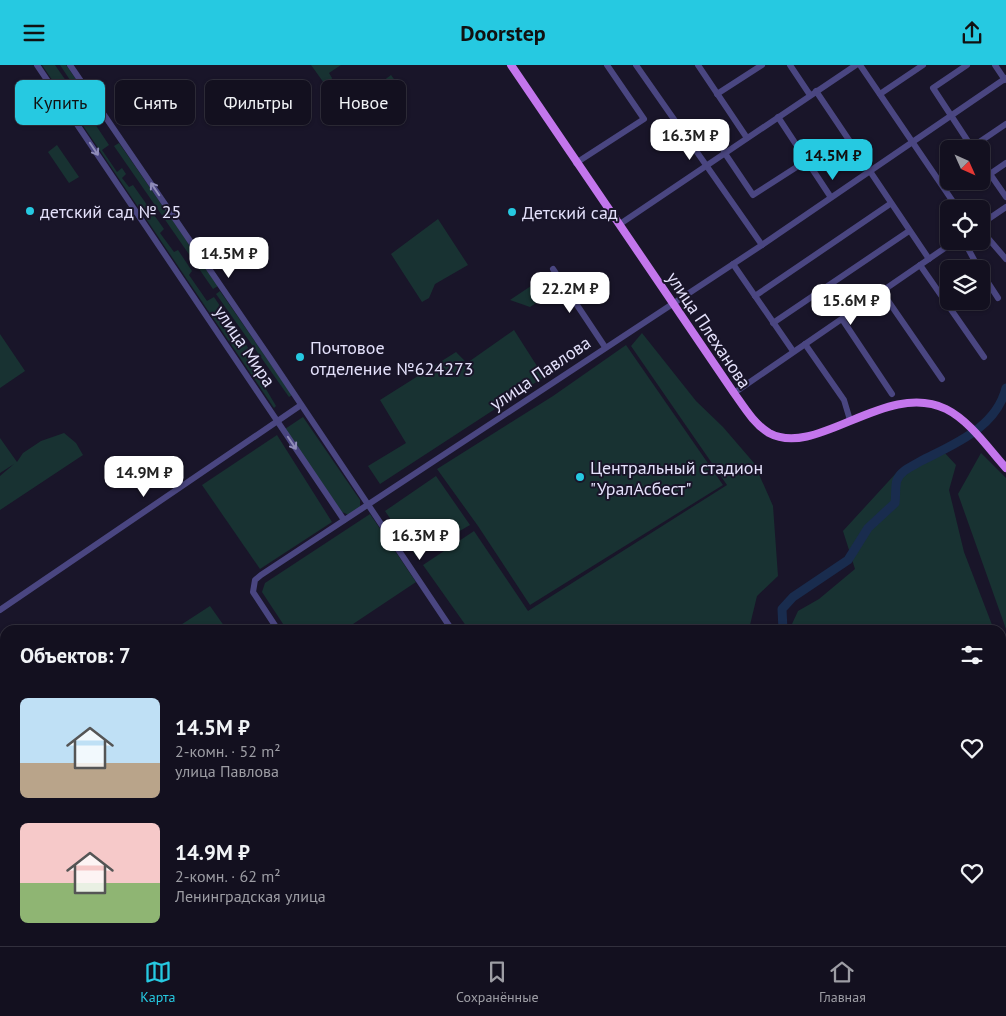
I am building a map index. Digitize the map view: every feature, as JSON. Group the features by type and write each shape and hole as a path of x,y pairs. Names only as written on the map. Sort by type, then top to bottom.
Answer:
{"main road":[{"name":"улица Плеханова","path":"513,67 576,163 620,224 734,393 756,422 777,436 805,437 893,406 924,403 945,409 968,426 1006,468"}],"street":[{"name":"улица Мира","path":"37,65 344,520"},
{"name":"улица Мира","path":"70,65 449,625"},
{"path":"513,67 522,65"},
{"path":"576,163 644,119 607,65"},
{"path":"636,65 762,245"},
{"path":"698,65 747,138"},
{"path":"718,94 762,65"},
{"path":"790,65 813,93 928,259"},
{"path":"620,224 856,65"},
{"path":"860,65 952,200"},
{"path":"880,94 923,65"},
{"path":"967,65 933,89 967,140"},
{"path":"995,65 1005,79"},
{"name":"улица Павлова","path":"275,625 257,599 254,587 255,581 260,575 672,302 762,245 830,196 1005,79"},
{"path":"778,117 830,196"},
{"path":"984,140 1006,124"},
{"path":"724,153 754,195 806,161"},
{"path":"1006,163 990,174 1006,197"},
{"path":"755,296 890,205"},
{"path":"990,218 1006,207"},
{"path":"773,323 909,231"},
{"path":"990,240 1006,259"},
{"path":"734,393 942,250"},
{"path":"733,264 793,351"},
{"path":"920,265 984,357"},
{"path":"553,269 606,347"},
{"path":"990,285 998,297"},
{"path":"882,291 942,379"},
{"path":"842,319 892,394"},
{"path":"805,344 844,400 850,420"},
{"path":"0,611 301,405"}],"green space":[{"path":"42,65 55,65 65,80 52,80"},
{"path":"60,65 66,65 77,80 70,80"},
{"path":"311,65 341,65 329,73 332,80 322,80"},
{"path":"391,75 395,80 384,80"},
{"path":"83,125 96,125 109,145 102,150 117,172 122,168 126,174 122,178 129,187 133,185 164,229 160,233 174,252 178,250 192,271 189,275 207,301 214,297 269,379 263,384 276,406 274,408"},
{"path":"119,143 218,286 213,289 114,146"},
{"path":"57,145 79,177 69,183 48,152"},
{"path":"438,219 468,265 435,284 429,298 422,302 391,254"},
{"path":"548,279 556,290 530,307 510,300 537,282"},
{"path":"220,291 292,395 289,397 216,294"},
{"path":"514,330 544,377 380,484 368,466 406,443 380,400 456,352 467,363"},
{"path":"642,333 696,401 723,427 754,463 773,506 778,576 757,596 750,625 465,625 423,565 474,531 528,611 727,485 631,346"},
{"path":"0,334 25,371 0,388"},
{"name":"Центральный стадион \"УралАсбест\"","path":"626,345 723,485 530,605 478,526 437,469 553,396"},
{"path":"303,417 360,500 360,508 349,515 342,512 285,429"},
{"path":"64,433 76,443 83,455 0,510 0,476 14,464 0,473 0,438 17,462 23,453 41,441"},
{"path":"277,435 332,522 260,569 202,485"},
{"path":"942,450 956,465 949,490 964,552 992,625 792,625 798,611 819,599 855,569 843,531 898,471"},
{"path":"981,453 1006,478 1006,625 1005,625 958,494"},
{"path":"436,476 470,525 416,556 385,511"},
{"path":"370,514 416,582 352,625 284,625 262,592 265,583"},
{"path":"210,606 223,625 181,625"}],"waterway":[{"path":"783,625 782,609 793,597 848,560 868,528 895,503 896,482 901,474 960,441 983,424 1001,402 1006,388"}],"place":[{"name":"детский сад № 25","path":"30,211"},
{"name":"Детский сад","path":"512,212"},
{"name":"Почтовое отделение №624273","path":"300,357"},
{"name":"Центральный стадион \"УралАсбест\"","path":"580,477"}]}
